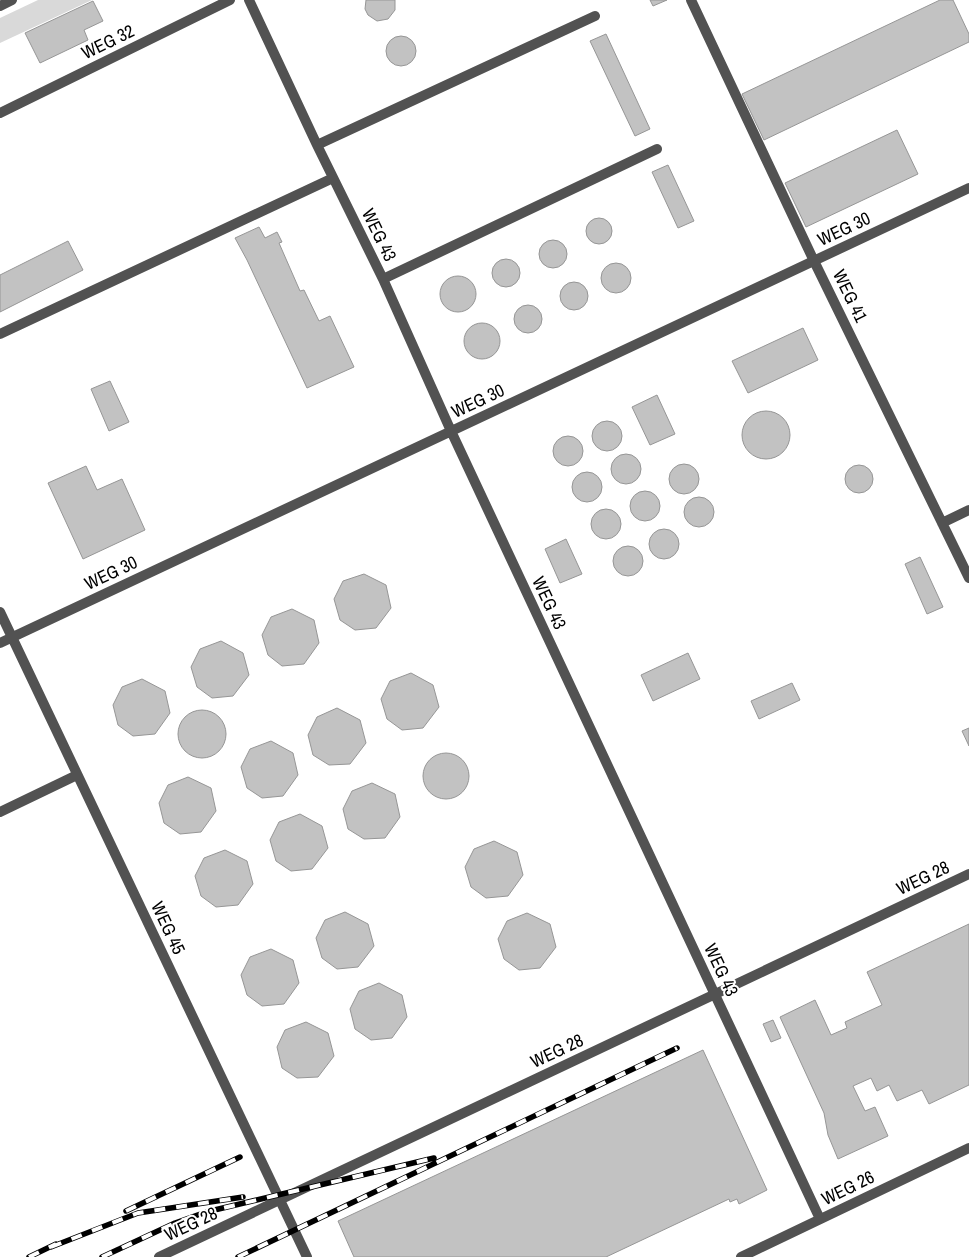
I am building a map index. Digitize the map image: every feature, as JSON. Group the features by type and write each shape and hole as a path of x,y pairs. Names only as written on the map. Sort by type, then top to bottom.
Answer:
{"street":[{"path":"0,6 12,0"},
{"name":"WEG 32","path":"0,113 230,0"},
{"name":"WEG 43","path":"249,0 382,279 451,431 820,1219"},
{"name":"WEG 41","path":"691,0 814,261 969,578"},
{"path":"317,145 595,16"},
{"path":"382,279 657,149"},
{"path":"0,334 333,178"},
{"name":"WEG 30","path":"0,643 969,188"},
{"path":"942,522 969,510"},
{"name":"WEG 45","path":"0,612 307,1257"},
{"path":"0,812 77,775"},
{"name":"WEG 28","path":"159,1257 969,874"},
{"name":"WEG 26","path":"741,1257 969,1148"}],"shaded area":[{"path":"38,0 92,0 0,43 0,18"}],"building":[{"path":"366,0 395,0 395,10 388,19 377,21 368,15 365,9"},
{"path":"650,0 667,0 653,6"},
{"path":"940,0 953,0 969,34 969,42 764,140 742,94"},
{"path":"93,1 103,21 84,30 88,40 40,63 25,33"},
{"path":"606,34 650,129 635,136 590,41"},
{"path":"401,36 407,37 415,45 415,57 407,65 401,66 395,65 387,57 386,51 387,45 395,37"},
{"path":"897,130 918,174 806,227 785,183"},
{"path":"668,165 694,221 678,228 652,172"},
{"path":"599,218 608,222 612,231 608,240 599,244 590,240 586,231 590,222"},
{"path":"259,227 265,238 277,232 282,242 279,243 300,291 304,290 319,321 330,316 354,367 307,388 235,238"},
{"path":"553,240 563,244 567,254 563,264 553,268 543,264 539,254 543,244"},
{"path":"68,241 83,270 0,312 0,275"},
{"path":"506,259 516,263 520,273 516,283 506,287 496,283 492,273 496,263"},
{"path":"616,263 627,267 631,278 627,289 616,293 605,289 601,278 605,267"},
{"path":"458,276 470,282 476,294 470,306 458,312 446,306 440,294 446,282"},
{"path":"574,282 584,286 588,296 584,306 574,310 564,306 560,296 564,286"},
{"path":"528,305 538,309 542,319 538,329 528,333 518,329 514,319 518,309"},
{"path":"482,323 495,328 500,341 495,354 482,359 469,354 464,341 469,328"},
{"path":"803,328 818,360 748,393 732,361"},
{"path":"110,381 129,422 109,431 91,389"},
{"path":"657,395 675,434 650,445 632,407"},
{"path":"761,411 771,411 780,415 786,421 789,426 789,444 780,455 771,459 761,459 752,455 746,449 742,440 742,430 746,421 752,415"},
{"path":"607,421 613,422 621,430 621,442 613,450 607,451 601,450 593,442 592,436 593,430 601,422"},
{"path":"568,436 574,437 582,445 582,457 574,465 568,466 562,465 554,457 553,451 554,445 562,437"},
{"path":"626,454 636,459 641,469 636,479 626,484 616,479 611,469 616,459"},
{"path":"684,464 690,465 698,473 698,485 690,493 684,494 678,493 670,485 669,479 670,473 678,465"},
{"path":"859,465 869,469 873,479 869,489 859,493 849,489 845,479 849,469"},
{"path":"86,466 97,490 122,479 145,530 83,559 48,483"},
{"path":"587,472 597,477 602,487 597,497 587,502 577,497 572,487 577,477"},
{"path":"645,491 651,492 659,500 659,512 651,520 645,521 639,520 631,512 630,506 631,500 639,492"},
{"path":"699,497 705,498 713,506 713,518 705,526 699,527 693,526 685,518 684,512 685,506 693,498"},
{"path":"606,509 612,510 620,518 620,530 612,538 606,539 600,538 592,530 591,524 592,518 600,510"},
{"path":"664,529 670,530 678,538 678,550 670,558 664,559 658,558 650,550 649,544 650,538 658,530"},
{"path":"566,539 582,574 560,583 545,549"},
{"path":"628,546 638,551 643,561 638,571 628,576 618,571 613,561 618,551"},
{"path":"920,557 943,607 927,614 905,564"},
{"path":"364,574 386,585 391,608 376,628 355,630 340,620 334,599 343,581"},
{"path":"292,609 314,620 319,643 304,664 282,666 268,655 262,635 271,617"},
{"path":"221,641 243,653 249,675 233,696 212,698 197,687 191,667 200,649"},
{"path":"688,653 700,679 653,701 641,675"},
{"path":"411,673 433,685 439,707 423,728 402,730 387,719 381,699 390,681"},
{"path":"142,679 165,691 170,713 155,734 133,736 118,725 113,705 122,687"},
{"path":"792,683 800,700 759,719 751,701"},
{"path":"337,708 360,720 366,743 350,764 329,765 313,755 308,735 317,717"},
{"path":"202,710 211,712 219,717 224,725 226,734 224,743 219,751 211,756 202,758 193,756 185,751 180,743 178,734 180,725 185,717 193,712"},
{"path":"969,728 969,746 962,731"},
{"path":"271,741 293,753 298,775 283,796 262,798 247,788 241,767 250,749"},
{"path":"446,753 459,757 465,763 469,776 465,789 459,795 446,799 433,795 427,789 423,776 427,763 433,757"},
{"path":"188,777 211,788 216,811 201,832 180,834 164,823 159,803 168,785"},
{"path":"372,783 395,794 400,817 385,838 364,839 348,829 343,809 352,791"},
{"path":"300,814 322,826 328,848 312,869 291,871 276,861 270,840 279,822"},
{"path":"494,841 517,852 523,875 508,896 486,898 471,887 465,867 474,849"},
{"path":"225,850 247,861 253,884 238,905 216,907 201,896 195,876 204,858"},
{"path":"345,912 368,924 374,946 358,967 337,969 322,958 316,938 325,920"},
{"path":"527,913 550,924 556,947 540,968 519,970 504,959 498,939 507,921"},
{"path":"969,924 969,1085 929,1104 922,1090 897,1101 889,1085 877,1091 871,1078 853,1086 865,1111 875,1107 888,1136 838,1159 828,1135 824,1113 780,1017 815,1000 831,1035 847,1028 845,1022 882,1005 867,972"},
{"path":"271,949 293,960 299,983 284,1004 262,1006 247,995 241,975 250,957"},
{"path":"379,983 402,995 407,1017 392,1038 371,1040 355,1029 350,1009 359,991"},
{"path":"773,1020 781,1038 771,1042 763,1024"},
{"path":"306,1022 328,1033 334,1056 318,1077 297,1078 282,1068 277,1047 285,1030"},
{"path":"703,1050 767,1190 739,1204 737,1199 730,1202 729,1199 606,1257 354,1257 338,1221"}],"railway":[{"path":"238,1257 677,1048"},
{"path":"126,1211 240,1157"},
{"path":"102,1257 175,1223 206,1212 434,1158"},
{"path":"51,1247 138,1213 243,1197"},
{"path":"29,1257 56,1244"}]}
